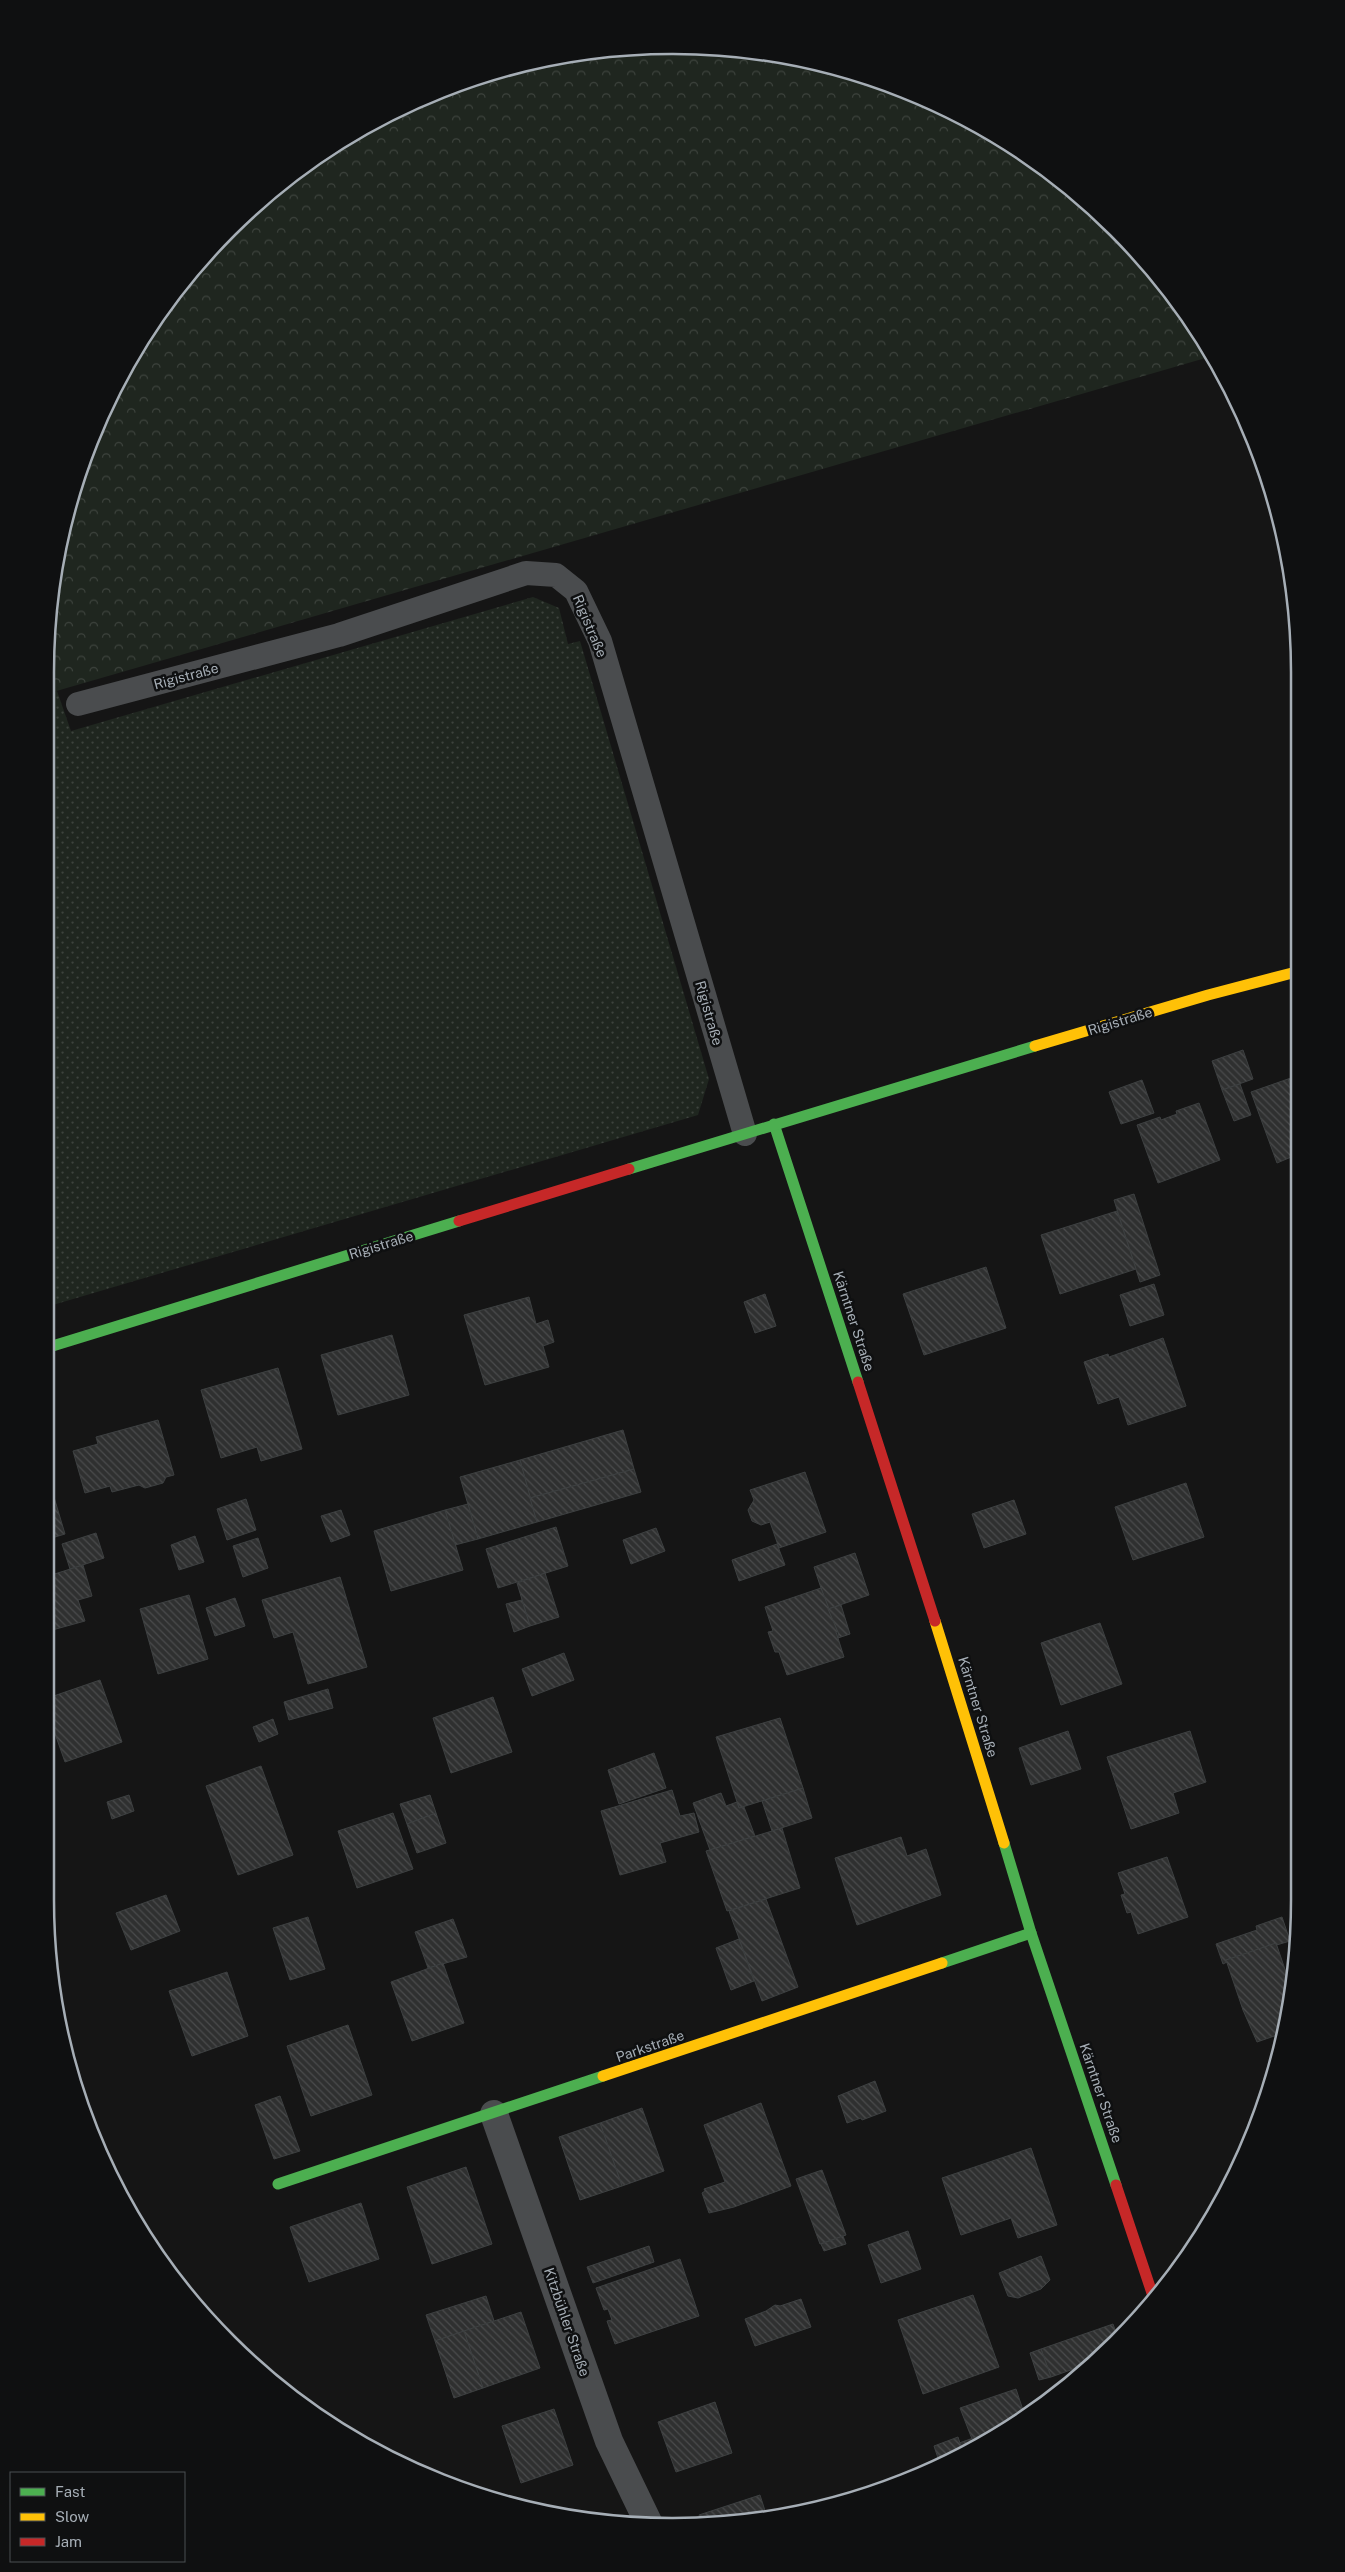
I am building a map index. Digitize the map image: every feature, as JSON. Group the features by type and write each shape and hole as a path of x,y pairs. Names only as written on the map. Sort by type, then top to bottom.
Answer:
{"street":[{"name":"Rigistraße","path":"54,1346 774,1124 1208,995 1291,973"},
{"name":"Kärntner Straße","path":"774,1124 950,1667 1031,1933 1151,2291"},
{"name":"Parkstraße","path":"278,2184 494,2114 1031,1933"},
{"name":"Kitzbühler Straße","path":"494,2114 609,2441 646,2517"}],"lane":[{"name":"Rigistraße","path":"78,704 339,635 526,573 556,575 576,591 600,641 745,1134"}],"green space":[{"path":"632,55 713,55 753,59 833,75 909,101 982,137 1016,158 1080,207 1138,265 1187,329 1205,358 54,692 55,632 59,592 75,512 87,474 101,436 137,363 158,329 182,296 235,235 265,207 329,158 363,137 436,101 512,75 592,59"},
{"path":"533,597 559,608 568,644 580,641 709,1079 698,1115 54,1305 54,692 57,691 71,731"}],"building":[{"path":"1243,1050 1253,1079 1222,1090 1212,1061"},
{"path":"1288,1079 1291,1088 1291,1157 1277,1163 1251,1092"},
{"path":"1142,1080 1154,1113 1121,1124 1109,1092"},
{"path":"1240,1084 1251,1115 1234,1121 1222,1090"},
{"path":"1199,1103 1220,1160 1158,1183 1137,1125 1160,1117 1161,1120 1177,1114 1176,1111"},
{"path":"1134,1194 1160,1275 1140,1282 1114,1200"},
{"path":"1117,1211 1136,1269 1060,1294 1041,1235"},
{"path":"986,1267 1006,1328 924,1355 903,1294"},
{"path":"1154,1284 1164,1315 1130,1326 1120,1295"},
{"path":"765,1294 776,1326 755,1333 744,1302"},
{"path":"529,1297 536,1324 548,1320 554,1342 543,1346 549,1367 485,1385 464,1315"},
{"path":"392,1335 409,1395 338,1415 321,1355"},
{"path":"1163,1338 1186,1406 1128,1425 1119,1397 1098,1404 1084,1362 1108,1354 1109,1357"},
{"path":"278,1368 302,1449 261,1461 257,1447 221,1458 201,1390"},
{"path":"158,1420 174,1475 166,1477 163,1483 145,1488 139,1485 112,1492 110,1486 85,1493 73,1451 98,1444 96,1437"},
{"path":"623,1430 634,1469 530,1498 520,1460"},
{"path":"520,1460 537,1522 478,1539 460,1477"},
{"path":"634,1469 641,1492 537,1522 530,1498"},
{"path":"805,1472 826,1532 779,1548 770,1522 761,1525 752,1521 748,1510 754,1500 750,1490"},
{"path":"1186,1483 1204,1537 1133,1560 1115,1507"},
{"path":"54,1497 65,1534 54,1537"},
{"path":"246,1499 256,1530 227,1540 217,1509"},
{"path":"1014,1500 1026,1534 984,1548 972,1514"},
{"path":"468,1504 478,1539 455,1545 445,1510"},
{"path":"341,1510 350,1535 331,1542 321,1516"},
{"path":"445,1510 463,1570 391,1591 374,1531"},
{"path":"556,1527 568,1566 498,1588 486,1549"},
{"path":"656,1528 665,1551 631,1564 623,1540"},
{"path":"96,1533 104,1558 70,1569 62,1544"},
{"path":"195,1536 204,1562 179,1570 171,1545"},
{"path":"258,1538 268,1568 243,1577 233,1546"},
{"path":"777,1544 785,1565 739,1581 732,1560"},
{"path":"855,1553 869,1595 828,1609 814,1567"},
{"path":"83,1565 92,1596 78,1600 85,1621 54,1630 54,1574"},
{"path":"545,1573 559,1617 530,1626 517,1583"},
{"path":"340,1577 367,1667 308,1684 293,1632 274,1638 262,1600"},
{"path":"821,1588 838,1632 836,1632 844,1657 787,1675 779,1652 775,1652 768,1632 773,1631 765,1607"},
{"path":"189,1595 208,1659 158,1674 140,1609"},
{"path":"235,1598 245,1626 215,1636 206,1608"},
{"path":"522,1600 530,1626 514,1632 506,1604"},
{"path":"841,1605 850,1634 838,1638 838,1632 828,1609"},
{"path":"1100,1623 1122,1684 1061,1705 1041,1643"},
{"path":"564,1653 574,1680 532,1696 522,1669"},
{"path":"100,1680 122,1742 65,1762 54,1731 54,1696"},
{"path":"328,1689 333,1708 289,1720 284,1702"},
{"path":"493,1697 512,1752 451,1773 433,1718"},
{"path":"780,1718 803,1788 739,1808 716,1737"},
{"path":"273,1719 278,1734 259,1742 253,1727"},
{"path":"1068,1731 1081,1769 1031,1785 1019,1748"},
{"path":"1190,1731 1206,1782 1173,1793 1179,1813 1131,1829 1107,1757"},
{"path":"654,1753 666,1788 619,1804 608,1770"},
{"path":"261,1766 293,1855 238,1875 206,1786"},
{"path":"803,1788 812,1818 772,1831 762,1801"},
{"path":"672,1790 680,1816 694,1813 699,1832 660,1843 666,1862 620,1875 601,1811"},
{"path":"721,1793 726,1806 737,1802 739,1808 744,1807 755,1836 710,1850 693,1803"},
{"path":"129,1795 134,1811 112,1819 107,1802"},
{"path":"430,1795 436,1813 407,1824 400,1804"},
{"path":"393,1813 413,1869 357,1888 338,1831"},
{"path":"436,1813 446,1843 417,1853 407,1824"},
{"path":"782,1828 800,1888 727,1911 706,1851"},
{"path":"901,1837 907,1856 926,1849 941,1895 857,1925 835,1858"},
{"path":"1167,1857 1188,1917 1138,1934 1131,1912 1127,1913 1121,1895 1125,1894 1118,1873"},
{"path":"166,1895 180,1931 131,1950 116,1913"},
{"path":"766,1899 798,1987 762,2001 729,1911"},
{"path":"308,1917 325,1969 290,1980 273,1928"},
{"path":"1282,1917 1290,1941 1226,1960 1227,1962 1223,1964 1216,1944 1257,1930 1256,1926"},
{"path":"453,1919 467,1957 428,1968 415,1932"},
{"path":"739,1939 754,1981 731,1990 716,1948"},
{"path":"1276,1943 1287,1974 1275,2036 1257,2042 1243,2010 1226,1960"},
{"path":"443,1963 464,2023 412,2041 391,1982"},
{"path":"227,1972 248,2036 192,2056 169,1991"},
{"path":"348,2025 372,2095 311,2116 287,2046"},
{"path":"875,2081 886,2111 862,2120 861,2118 847,2123 838,2096"},
{"path":"280,2096 300,2151 274,2159 255,2105"},
{"path":"761,2103 791,2186 734,2207 709,2213 702,2193 705,2191 704,2189 725,2182 704,2125"},
{"path":"642,2108 664,2171 622,2186 600,2123"},
{"path":"600,2123 622,2186 580,2200 559,2137"},
{"path":"1031,2148 1057,2225 1018,2238 1011,2218 961,2235 942,2178"},
{"path":"466,2167 492,2244 432,2264 407,2187"},
{"path":"822,2170 846,2235 820,2244 796,2179"},
{"path":"361,2203 379,2259 309,2282 290,2227"},
{"path":"908,2231 921,2269 881,2283 868,2245"},
{"path":"843,2236 846,2244 824,2251 821,2244"},
{"path":"649,2246 654,2262 593,2283 587,2267"},
{"path":"1041,2256 1050,2280 1041,2289 1018,2298 1008,2296 999,2273"},
{"path":"680,2259 699,2316 615,2344 607,2321 612,2320 608,2309 604,2310 596,2288"},
{"path":"973,2295 999,2367 923,2394 898,2320"},
{"path":"486,2296 494,2321 435,2341 426,2315"},
{"path":"801,2299 811,2327 755,2346 745,2319 766,2311 775,2305 780,2306"},
{"path":"521,2312 540,2368 483,2388 464,2331"},
{"path":"1113,2324 1116,2331 1076,2368 1051,2377 1041,2349"},
{"path":"464,2331 483,2388 454,2398 435,2341"},
{"path":"1041,2349 1051,2377 1039,2380 1030,2353"},
{"path":"1016,2389 1023,2409 982,2435 972,2439 960,2408"},
{"path":"715,2402 732,2453 676,2472 658,2422"},
{"path":"554,2409 573,2465 521,2483 502,2426"},
{"path":"982,2435 960,2446 959,2443"},
{"path":"958,2437 961,2446 938,2458 934,2446"},
{"path":"760,2495 765,2511 713,2517 700,2517 699,2515"}],"traffic: fast":[{"path":"629,1169 1035,1046"},
{"path":"774,1124 858,1382"},
{"path":"54,1346 459,1221"},
{"path":"1004,1843 1031,1933 1116,2185"},
{"path":"942,1963 1031,1933"},
{"path":"278,2184 603,2076"}],"traffic: slow":[{"path":"1035,1046 1208,995 1291,973"},
{"path":"935,1621 1004,1843"},
{"path":"603,2076 942,1963"}],"traffic: jam":[{"path":"459,1221 629,1169"},
{"path":"858,1382 935,1621"},
{"path":"1116,2185 1151,2291"}]}
